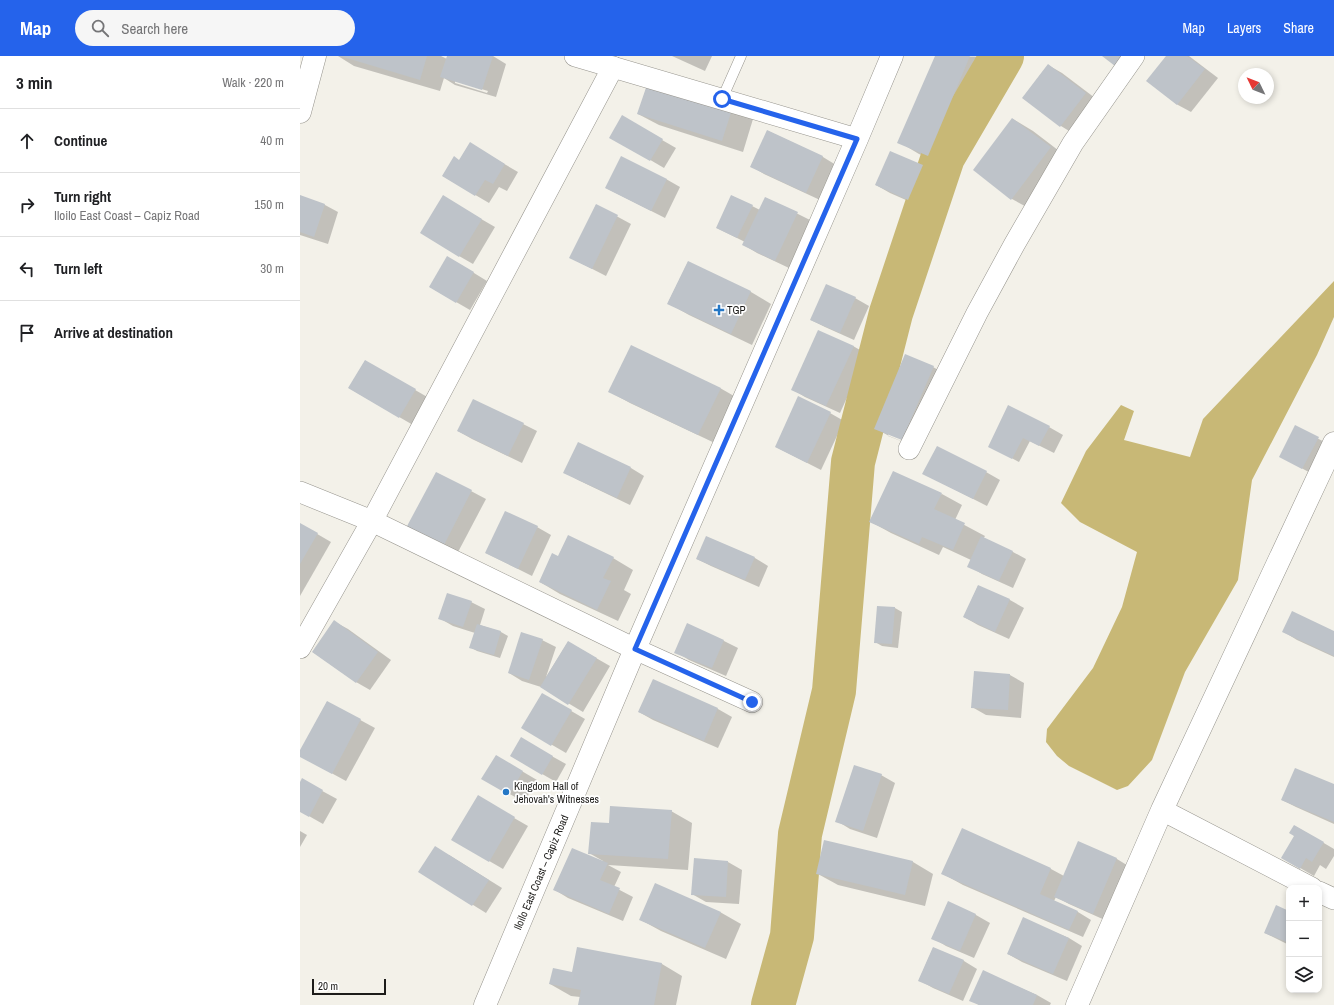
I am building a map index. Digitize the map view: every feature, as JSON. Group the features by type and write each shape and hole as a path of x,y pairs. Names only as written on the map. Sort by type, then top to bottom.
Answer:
{"main road":[{"path":"300,112 315,56"},
{"name":"Iloilo East Coast – Capiz Road","path":"485,1005 635,649 892,56"},
{"path":"1077,1005 1162,810 1334,443"}],"street":[{"path":"575,56 857,139"},
{"path":"909,449 977,313 1014,245 1073,143 1134,56"},
{"path":"300,648 372,520 613,67"},
{"path":"300,492 372,520 635,649 752,702"},
{"path":"1162,810 1306,885"},
{"path":"1322,893 1334,899"}],"lane":[{"path":"722,99 741,56"}],"shaded area":[{"path":"1334,281 1334,317 1317,355 1252,480 1238,580 1185,672 1152,760 1128,786 1117,790 1069,766 1057,756 1046,742 1047,729 1093,668 1122,607 1137,552 1080,522 1061,503 1086,451 1121,405 1134,411 1124,440 1190,457 1203,419"}],"building":[{"path":"340,56 427,56 420,80"},
{"path":"447,56 493,56 482,90 440,77"},
{"path":"935,56 970,56 928,156 897,143"},
{"path":"1102,56 1122,56 1115,66"},
{"path":"1166,56 1187,56 1205,69 1177,105 1146,81"},
{"path":"1048,64 1086,93 1060,127 1022,98"},
{"path":"649,79 733,106 722,141 637,114"},
{"path":"622,115 663,139 650,161 609,138"},
{"path":"1012,118 1051,147 1011,200 973,170"},
{"path":"767,130 823,156 806,193 750,167"},
{"path":"470,142 505,164 493,184 485,180 475,196 442,176 454,156 459,160"},
{"path":"890,151 923,165 908,200 875,185"},
{"path":"621,156 667,179 651,211 605,188"},
{"path":"300,195 325,204 314,237 300,232"},
{"path":"443,195 482,219 459,257 420,233"},
{"path":"731,195 753,205 737,238 716,228"},
{"path":"765,197 798,212 775,261 742,245"},
{"path":"596,204 618,215 592,269 569,258"},
{"path":"447,256 474,272 456,303 429,287"},
{"path":"688,261 751,291 731,334 667,304"},
{"path":"826,284 856,297 840,333 810,320"},
{"path":"818,330 854,346 826,406 791,390"},
{"path":"631,345 721,388 698,435 608,392"},
{"path":"905,354 934,366 902,440 874,429"},
{"path":"365,360 416,389 399,418 348,388"},
{"path":"798,396 831,412 807,463 775,447"},
{"path":"473,399 524,423 508,456 457,431"},
{"path":"1008,405 1050,426 1039,446 1023,438 1012,459 988,447"},
{"path":"1295,425 1319,437 1302,469 1279,457"},
{"path":"578,442 631,467 617,498 563,473"},
{"path":"937,446 987,471 973,499 922,474"},
{"path":"893,471 942,493 934,509 965,523 953,550 922,537 919,544 869,522"},
{"path":"436,472 472,490 443,547 406,528"},
{"path":"505,511 538,526 518,569 485,553"},
{"path":"300,523 318,533 300,564"},
{"path":"568,535 614,557 603,578 611,581 597,610 539,582 552,553 558,556"},
{"path":"706,536 755,557 745,580 696,559"},
{"path":"981,536 1013,551 999,581 967,567"},
{"path":"978,585 1010,599 995,632 963,617"},
{"path":"447,593 472,601 463,627 438,619"},
{"path":"877,606 895,607 892,644 874,643"},
{"path":"1292,611 1334,631 1334,656 1282,632"},
{"path":"334,620 378,652 356,683 312,652"},
{"path":"687,623 724,640 712,668 674,653"},
{"path":"477,624 501,631 494,655 469,648"},
{"path":"521,632 543,639 529,680 508,673"},
{"path":"568,641 597,658 568,705 540,687"},
{"path":"974,671 1010,674 1008,710 971,708"},
{"path":"653,679 718,708 704,741 638,712"},
{"path":"542,693 572,710 551,746 521,728"},
{"path":"327,701 361,719 332,774 300,757 300,750"},
{"path":"521,737 553,756 542,775 510,756"},
{"path":"496,755 523,771 509,795 481,779"},
{"path":"854,765 882,774 863,831 835,822"},
{"path":"1295,768 1334,784 1334,822 1281,800"},
{"path":"302,778 323,790 309,817 300,812 300,782"},
{"path":"478,795 515,817 489,862 451,840"},
{"path":"610,806 672,810 668,859 588,854 591,822 609,823"},
{"path":"1294,825 1324,842 1312,862 1306,858 1300,869 1281,858 1294,836 1289,833"},
{"path":"962,828 1051,868 1040,894 1078,911 1069,930 941,874"},
{"path":"824,840 913,861 905,895 816,874"},
{"path":"1078,841 1117,858 1093,914 1054,897"},
{"path":"435,846 489,880 472,906 418,872"},
{"path":"572,848 608,863 600,880 620,888 609,914 553,890"},
{"path":"694,858 728,861 726,897 691,895"},
{"path":"655,883 721,912 705,948 639,920"},
{"path":"948,901 976,914 960,951 931,939"},
{"path":"1276,905 1286,910 1286,942 1264,933"},
{"path":"1023,917 1069,938 1053,974 1007,954"},
{"path":"577,947 662,963 654,1005 578,1005 581,990 549,984 553,968 572,972"},
{"path":"933,947 964,960 949,994 918,981"},
{"path":"983,970 1037,995 1033,1005 979,1005 969,1001"}],"waterway":[{"path":"773,1005 792,936 800,834 834,691 853,462 891,313 943,157 1002,56"}],"place":[{"name":"TGP","path":"719,310"},
{"name":"Kingdom Hall of Jehovah's Witnesses","path":"506,792"}],"route":[{"path":"722,99 857,139 635,649 752,702"}]}
